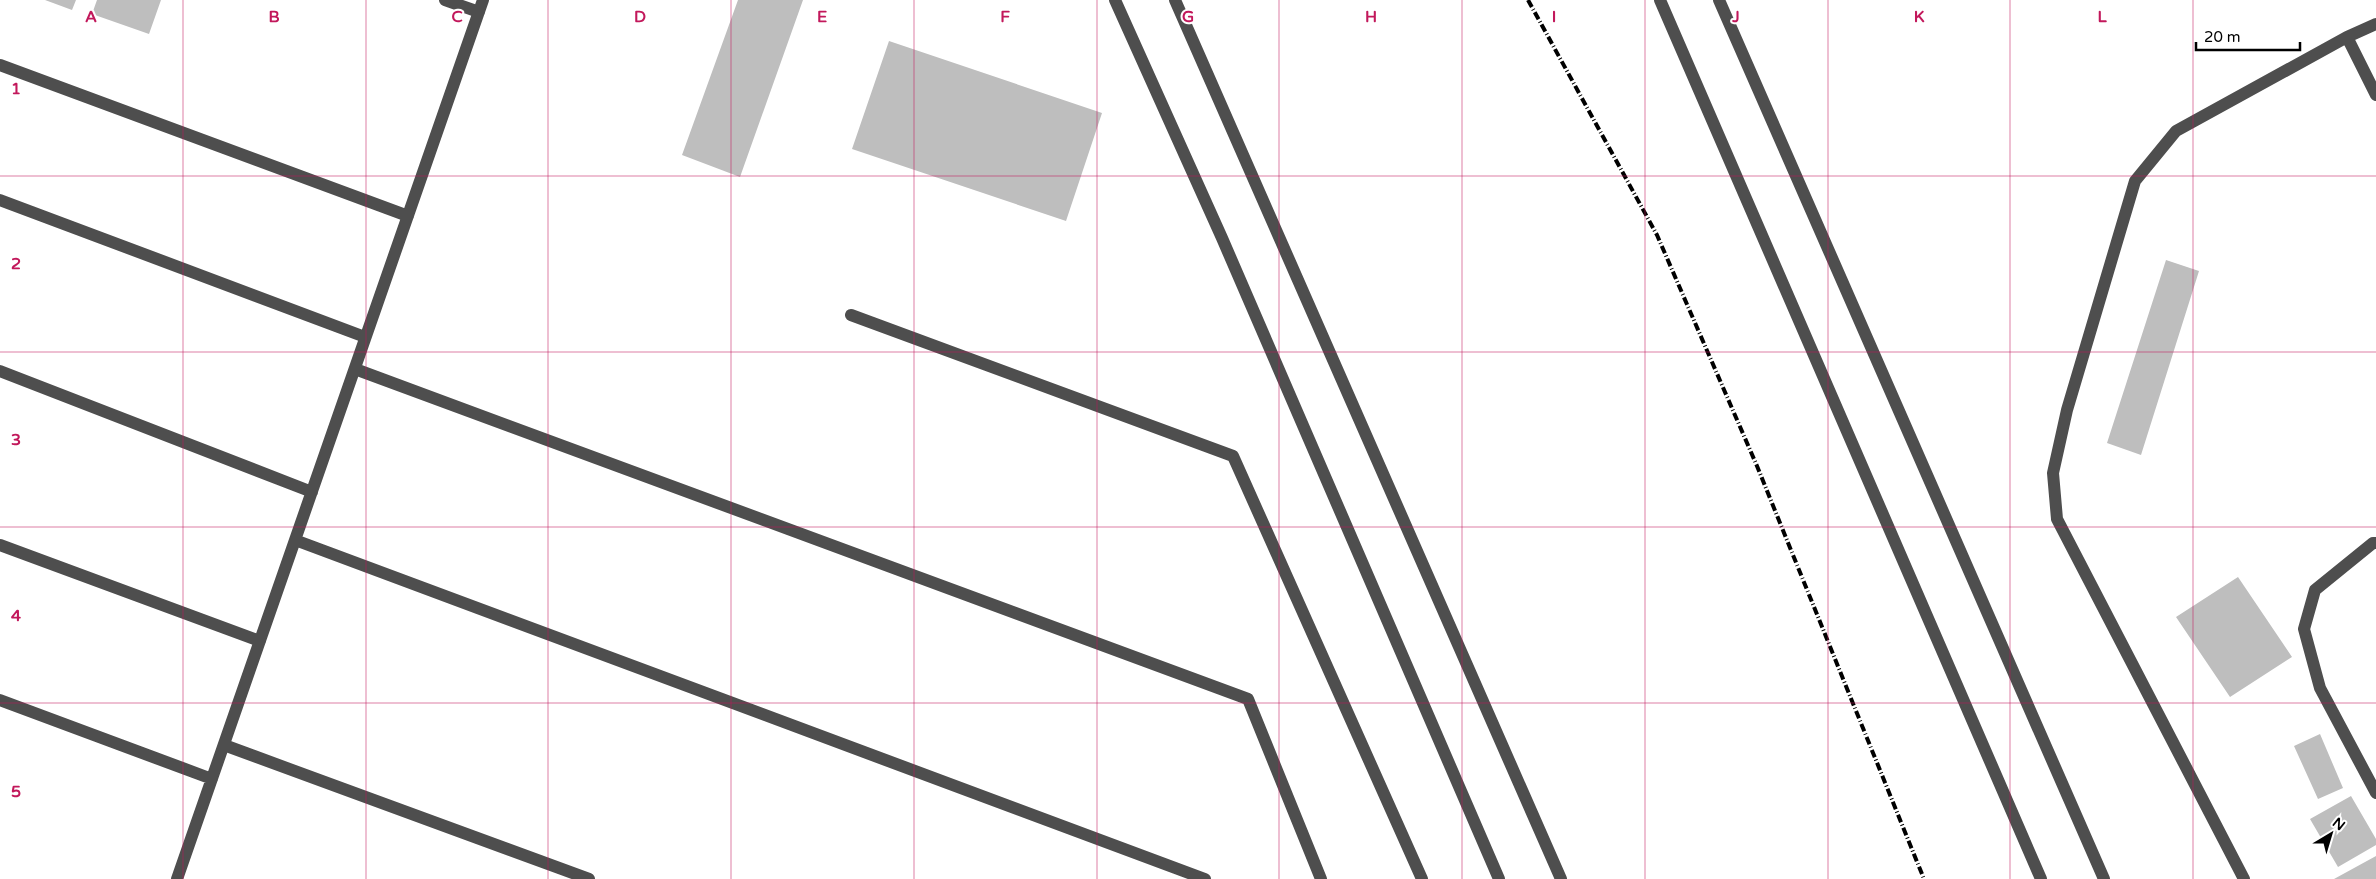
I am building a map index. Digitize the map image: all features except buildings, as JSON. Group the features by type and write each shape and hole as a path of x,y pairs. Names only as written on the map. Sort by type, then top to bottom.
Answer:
{"street":[{"path":"177,879 481,6 445,0"},
{"path":"1115,0 1222,238 1499,879"},
{"path":"1175,0 1561,879"},
{"path":"1660,0 2041,879"},
{"path":"1719,0 2104,879"},
{"path":"2244,879 2057,519 2053,473 2067,410 2135,181 2176,131 2376,24"},
{"path":"2347,38 2376,95"},
{"path":"0,65 408,216"},
{"path":"0,200 366,337"},
{"path":"851,315 1233,456 1422,879"},
{"path":"355,369 1248,699 1321,879"},
{"path":"0,371 312,492"},
{"path":"295,540 1206,879"},
{"path":"2376,544 2373,543 2315,590 2304,629 2320,688 2376,792"},
{"path":"0,545 260,641"},
{"path":"0,700 212,779"},
{"path":"224,745 589,879"}],"railway":[{"path":"1528,0 1657,235 1757,466 1924,879"}]}
